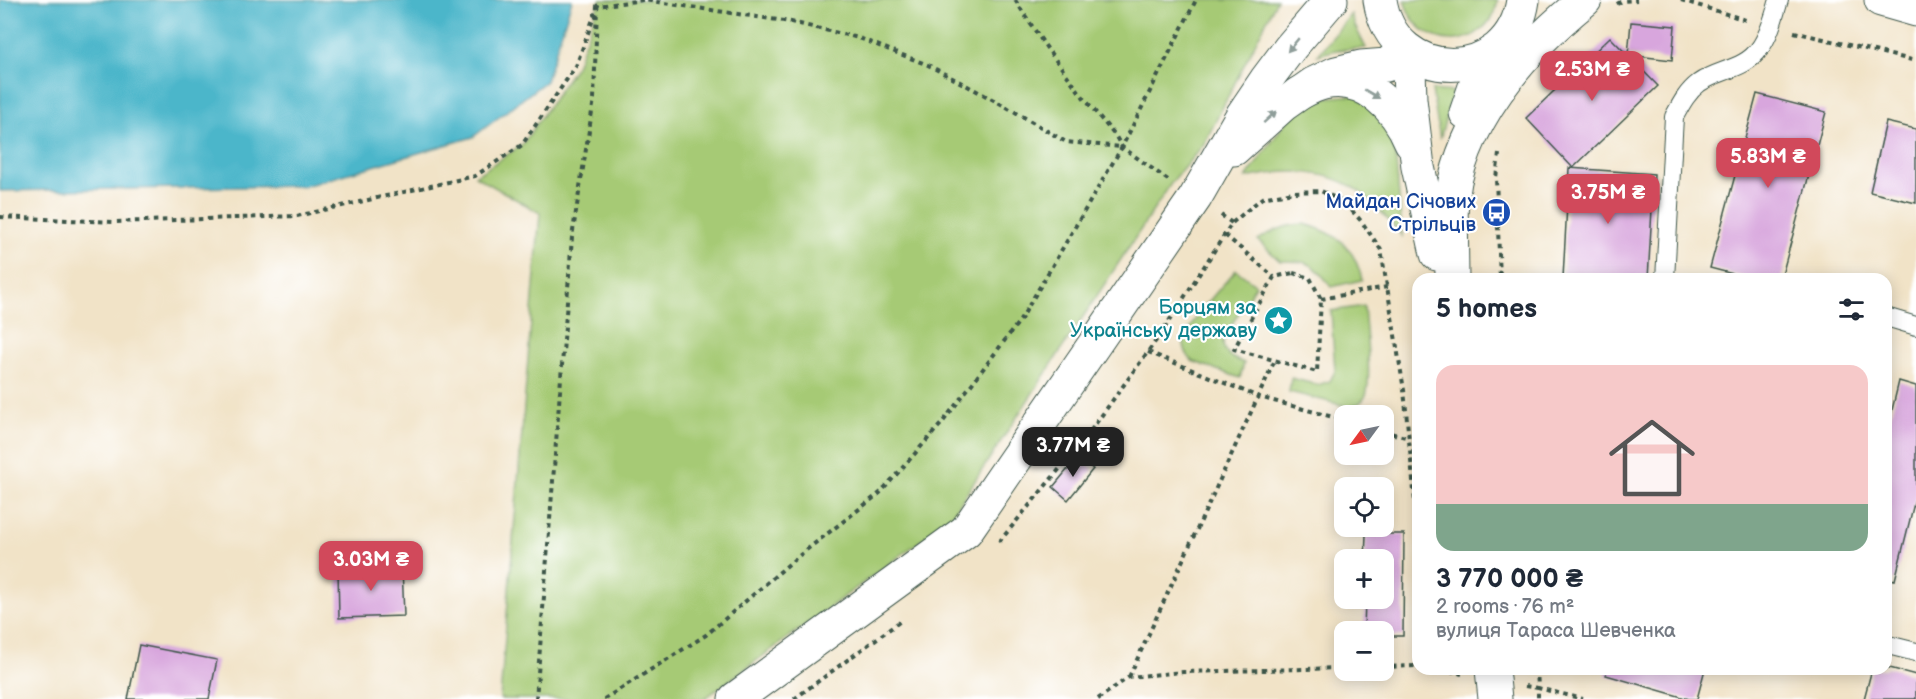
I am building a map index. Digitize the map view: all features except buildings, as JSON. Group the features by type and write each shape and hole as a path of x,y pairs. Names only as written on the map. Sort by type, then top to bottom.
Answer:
{"main road":[{"path":"735,699 966,531 1195,198 1243,114 1266,80 1330,0"},
{"path":"1380,0 1382,12 1391,32 1411,52 1426,60 1448,65 1470,63 1491,53 1500,46 1519,15 1563,0"},
{"path":"1881,0 1916,10"},
{"path":"1450,217 1455,182 1466,147 1500,86 1535,46 1600,2"},
{"path":"1211,171 1270,116 1313,84 1336,73 1387,64 1411,52"},
{"path":"1411,52 1410,99 1418,167"},
{"path":"1452,273 1450,217 1457,149 1476,84 1491,53"},
{"path":"1298,94 1312,87 1332,82 1356,85 1372,92 1390,106 1399,117 1413,147 1441,273"},
{"path":"1493,675 1495,699"}],"lane":[{"path":"1665,273 1674,117 1684,97 1700,82 1744,64 1760,49 1771,27 1779,0"},
{"path":"1892,319 1916,326"},
{"path":"1892,646 1916,652"}],"path":[{"path":"0,217 114,222 297,216 475,176 522,145 576,66 600,0"},
{"path":"597,6 644,0 791,22 859,38 928,65 1066,142 1122,147"},
{"path":"1015,0 1046,47 1122,147 1172,182"},
{"path":"604,699 706,635 796,558 880,493 942,423 1021,319 1122,147 1196,0"},
{"path":"1600,2 1637,0"},
{"path":"1681,0 1771,27 1916,61"},
{"path":"536,699 572,237 594,99 597,6"},
{"path":"1500,146 1496,178 1500,273"},
{"path":"1220,215 1233,223 1262,198 1293,192 1321,191 1345,203 1362,222 1381,250 1404,390 1412,469"},
{"path":"1225,235 1274,277"},
{"path":"1293,273 1310,278 1321,299 1317,372 1234,349 1274,277 1293,273"},
{"path":"1321,299 1387,287"},
{"path":"1148,352 1259,397 1334,417"},
{"path":"1098,699 1129,677 1275,360"},
{"path":"1394,434 1409,438"},
{"path":"1394,667 1412,666"},
{"path":"1129,677 1183,672 1334,668"},
{"path":"1537,675 1538,688 1582,699"}],"green space":[{"path":"600,0 1277,0 1204,144 1172,182 949,520 704,699 500,699 540,213 475,176 522,145 576,66"},
{"path":"1404,0 1498,0 1491,18 1481,30 1467,38 1452,40 1437,38 1423,30 1412,17"},
{"path":"1351,14 1366,48 1336,50 1318,55"},
{"path":"1432,90 1453,92 1440,139"},
{"path":"1357,95 1394,133 1402,236 1366,197 1333,178 1290,172 1246,178 1290,116 1320,98"},
{"path":"1304,224 1335,236 1342,242 1354,258 1362,280 1331,287 1315,268 1305,263 1280,261 1258,240 1280,229"},
{"path":"1236,270 1256,285 1224,337 1225,351 1231,357 1244,363 1240,378 1192,361 1185,351 1184,344 1197,316"},
{"path":"1364,306 1368,380 1365,397 1357,405 1342,405 1289,392 1291,378 1318,385 1330,381 1335,371 1331,311"}],"water":[{"path":"0,0 572,0 546,81 473,137 305,186 0,191"}],"place":[{"name":"Майдан Січових Стрільців","path":"1497,213"},
{"name":"Борцям за Українську державу","path":"1278,320"}]}
